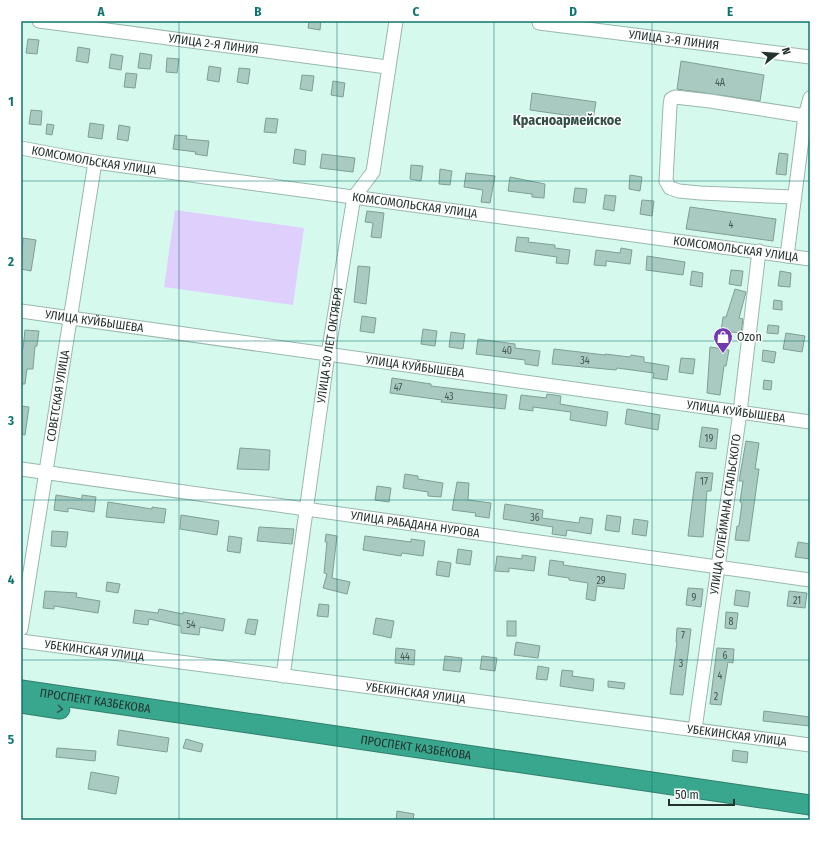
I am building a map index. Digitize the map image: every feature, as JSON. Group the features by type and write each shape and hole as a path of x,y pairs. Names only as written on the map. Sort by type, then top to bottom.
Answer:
{"highway":[{"name":"ПРОСПЕКТ КАЗБЕКОВА","path":"21,690 808,808"},
{"name":"ПРОСПЕКТ КАЗБЕКОВА","path":"21,703 808,808"}],"street":[{"name":"УЛИЦА 2-Я ЛИНИЯ","path":"40,21 387,67"},
{"name":"УЛИЦА 50 ЛЕТ ОКТЯБРЯ","path":"283,676 328,354 354,197 373,172 387,67 396,21"},
{"name":"УЛИЦА 3-Я ЛИНИЯ","path":"539,23 810,57"},
{"path":"794,196 700,193 679,191 670,188 666,181 671,99 675,97 710,101 806,124"},
{"path":"787,256 794,196 810,98"},
{"name":"КОМСОМОЛЬСКАЯ УЛИЦА","path":"21,148 95,162 810,259"},
{"name":"СОВЕТСКАЯ УЛИЦА","path":"21,629 95,162"},
{"name":"УЛИЦА СУЛЕЙМАНА СТАЛЬСКОГО","path":"695,729 740,412 759,252"},
{"name":"УЛИЦА КУЙБЫШЕВА","path":"21,311 810,422"},
{"name":"УЛИЦА РАБАДАНА НУРОВА","path":"21,469 810,580"},
{"name":"УБЕКИНСКАЯ УЛИЦА","path":"21,641 810,745"}],"shaded area":[{"path":"175,210 304,228 293,305 164,287"}],"building":[{"path":"309,21 321,21 320,30 308,28"},
{"path":"28,39 39,40 37,54 26,53"},
{"path":"78,47 90,49 88,63 76,61"},
{"path":"140,53 152,55 150,69 138,68"},
{"path":"111,54 123,56 121,70 109,68"},
{"path":"167,58 179,59 177,73 166,72"},
{"path":"681,61 764,75 760,101 677,89"},
{"path":"209,66 221,68 219,82 207,80"},
{"path":"239,68 250,69 248,84 237,82"},
{"path":"126,73 137,74 135,88 124,87"},
{"path":"302,75 314,76 312,91 300,89"},
{"path":"333,81 345,83 343,97 331,95"},
{"path":"532,93 596,102 593,119 530,110"},
{"path":"31,110 42,111 41,125 29,124"},
{"path":"266,118 278,119 276,133 264,132"},
{"path":"90,123 104,125 102,139 88,137"},
{"path":"47,124 54,125 52,135 46,134"},
{"path":"119,125 130,127 128,141 117,139"},
{"path":"175,135 187,136 186,139 209,141 207,156 195,154 196,152 173,149"},
{"path":"295,149 306,151 305,165 293,163"},
{"path":"779,153 788,154 786,175 776,174"},
{"path":"322,154 355,158 353,172 320,168"},
{"path":"411,165 423,166 421,181 410,179"},
{"path":"440,169 452,171 450,185 439,184"},
{"path":"466,173 495,176 490,203 481,202 483,190 464,187"},
{"path":"630,175 642,177 640,191 629,189"},
{"path":"510,177 545,184 544,198 532,197 532,194 508,191"},
{"path":"575,188 587,189 585,203 573,202"},
{"path":"605,195 616,196 614,211 603,209"},
{"path":"642,200 654,201 652,216 640,214"},
{"path":"690,207 776,219 773,241 686,229"},
{"path":"367,211 384,213 381,238 371,237 373,223 365,222"},
{"path":"517,237 529,238 528,242 555,245 555,248 570,250 568,264 556,263 557,257 515,251"},
{"path":"23,238 36,240 31,271 21,269"},
{"path":"621,248 632,250 630,264 606,261 606,266 594,265 596,250 620,253"},
{"path":"647,256 685,262 683,275 646,270"},
{"path":"358,266 370,267 366,304 354,302"},
{"path":"731,270 743,271 741,286 729,284"},
{"path":"692,271 703,273 702,287 690,285"},
{"path":"780,271 791,273 790,287 778,286"},
{"path":"735,289 746,292 739,318 743,319 741,333 721,331 723,317 726,317"},
{"path":"774,300 782,301 782,310 773,309"},
{"path":"362,316 376,318 374,333 360,331"},
{"path":"768,325 779,326 778,334 767,333"},
{"path":"423,329 437,331 435,346 421,344"},
{"path":"25,330 39,331 37,346 35,346 33,369 27,369 25,384 21,384 21,349 23,349"},
{"path":"451,332 465,334 463,349 449,347"},
{"path":"786,333 805,336 802,352 783,349"},
{"path":"478,339 515,344 515,348 540,351 538,366 525,364 525,360 476,354"},
{"path":"710,347 729,350 726,366 724,366 720,395 707,393"},
{"path":"554,349 605,355 630,357 631,355 644,357 644,362 669,366 667,380 653,378 654,373 617,368 616,370 552,364"},
{"path":"763,350 776,352 774,363 762,361"},
{"path":"681,358 695,359 693,374 679,372"},
{"path":"392,378 431,384 431,386 507,395 505,409 441,402 442,400 390,393"},
{"path":"764,380 772,381 771,390 763,389"},
{"path":"547,394 561,396 560,404 608,412 606,426 570,420 571,412 533,407 533,411 519,409 521,395 546,398"},
{"path":"21,406 29,407 25,435 21,434"},
{"path":"627,409 660,415 658,430 625,424"},
{"path":"702,427 718,429 716,449 699,447"},
{"path":"746,441 759,443 755,469 759,469 749,541 735,540 737,526 739,526 742,503 740,502 743,481 739,481"},
{"path":"240,448 270,450 269,470 237,469"},
{"path":"696,472 713,473 711,491 707,491 703,537 688,536"},
{"path":"405,474 418,476 418,479 443,483 441,497 428,496 428,492 403,488"},
{"path":"457,482 469,483 468,500 491,503 489,518 475,516 476,513 452,510"},
{"path":"377,486 391,488 389,502 375,500"},
{"path":"56,495 82,499 82,495 96,497 94,512 68,508 68,512 54,510"},
{"path":"108,502 152,509 152,507 166,509 164,523 106,517"},
{"path":"505,504 543,510 542,518 579,523 580,517 593,519 591,534 567,530 566,536 552,534 553,527 503,519"},
{"path":"181,515 219,521 217,535 180,529"},
{"path":"607,515 621,517 619,532 605,530"},
{"path":"634,519 648,521 646,536 632,534"},
{"path":"259,527 294,529 292,544 257,541"},
{"path":"52,531 68,532 66,547 51,546"},
{"path":"326,534 337,536 332,578 350,582 347,594 323,588 327,574 324,573 327,542 325,542"},
{"path":"229,536 242,538 240,553 227,551"},
{"path":"365,536 411,542 411,539 425,541 423,556 402,553 401,556 363,550"},
{"path":"798,542 810,544 810,559 795,557"},
{"path":"458,549 472,551 470,565 456,563"},
{"path":"522,555 536,557 534,571 509,568 509,572 495,571 497,556 522,559"},
{"path":"550,560 564,562 563,565 626,574 624,589 597,586 595,601 586,599 588,583 548,575"},
{"path":"438,561 451,563 449,577 436,575"},
{"path":"107,582 120,584 118,593 106,591"},
{"path":"688,588 703,589 701,607 686,605"},
{"path":"736,590 750,592 748,607 734,605"},
{"path":"45,591 77,593 76,597 100,601 98,613 54,606 54,609 43,608"},
{"path":"789,591 807,593 805,608 787,606"},
{"path":"319,604 329,605 328,617 317,616"},
{"path":"159,609 183,614 183,612 225,619 223,631 200,627 199,635 181,633 181,626 149,619 148,625 133,623 135,610 158,613"},
{"path":"726,612 738,613 736,629 725,628"},
{"path":"376,618 394,621 391,638 373,634"},
{"path":"248,619 258,620 255,635 245,633"},
{"path":"507,621 516,621 516,636 507,636"},
{"path":"677,628 691,629 683,695 670,694 677,642"},
{"path":"516,642 540,646 538,658 514,655"},
{"path":"396,648 415,650 414,665 395,663"},
{"path":"717,648 734,649 733,663 728,662 721,705 710,704"},
{"path":"445,656 462,658 460,672 443,670"},
{"path":"482,656 497,658 495,671 480,669"},
{"path":"538,666 549,668 547,680 536,679"},
{"path":"562,670 573,671 572,676 594,679 593,691 560,686"},
{"path":"608,681 625,683 624,689 608,687"},
{"path":"764,711 810,717 810,726 763,721"},
{"path":"119,730 169,738 167,752 117,745"},
{"path":"186,739 203,744 201,752 183,748"},
{"path":"57,748 96,751 95,761 56,757"},
{"path":"733,750 748,752 747,763 732,761"},
{"path":"91,772 119,777 116,794 88,789"},
{"path":"397,811 414,814 413,820 396,820"}],"place":[{"name":"Ozon","path":"723,354"}],"district":[{"name":"Красноармейское","path":"567,120"}]}
